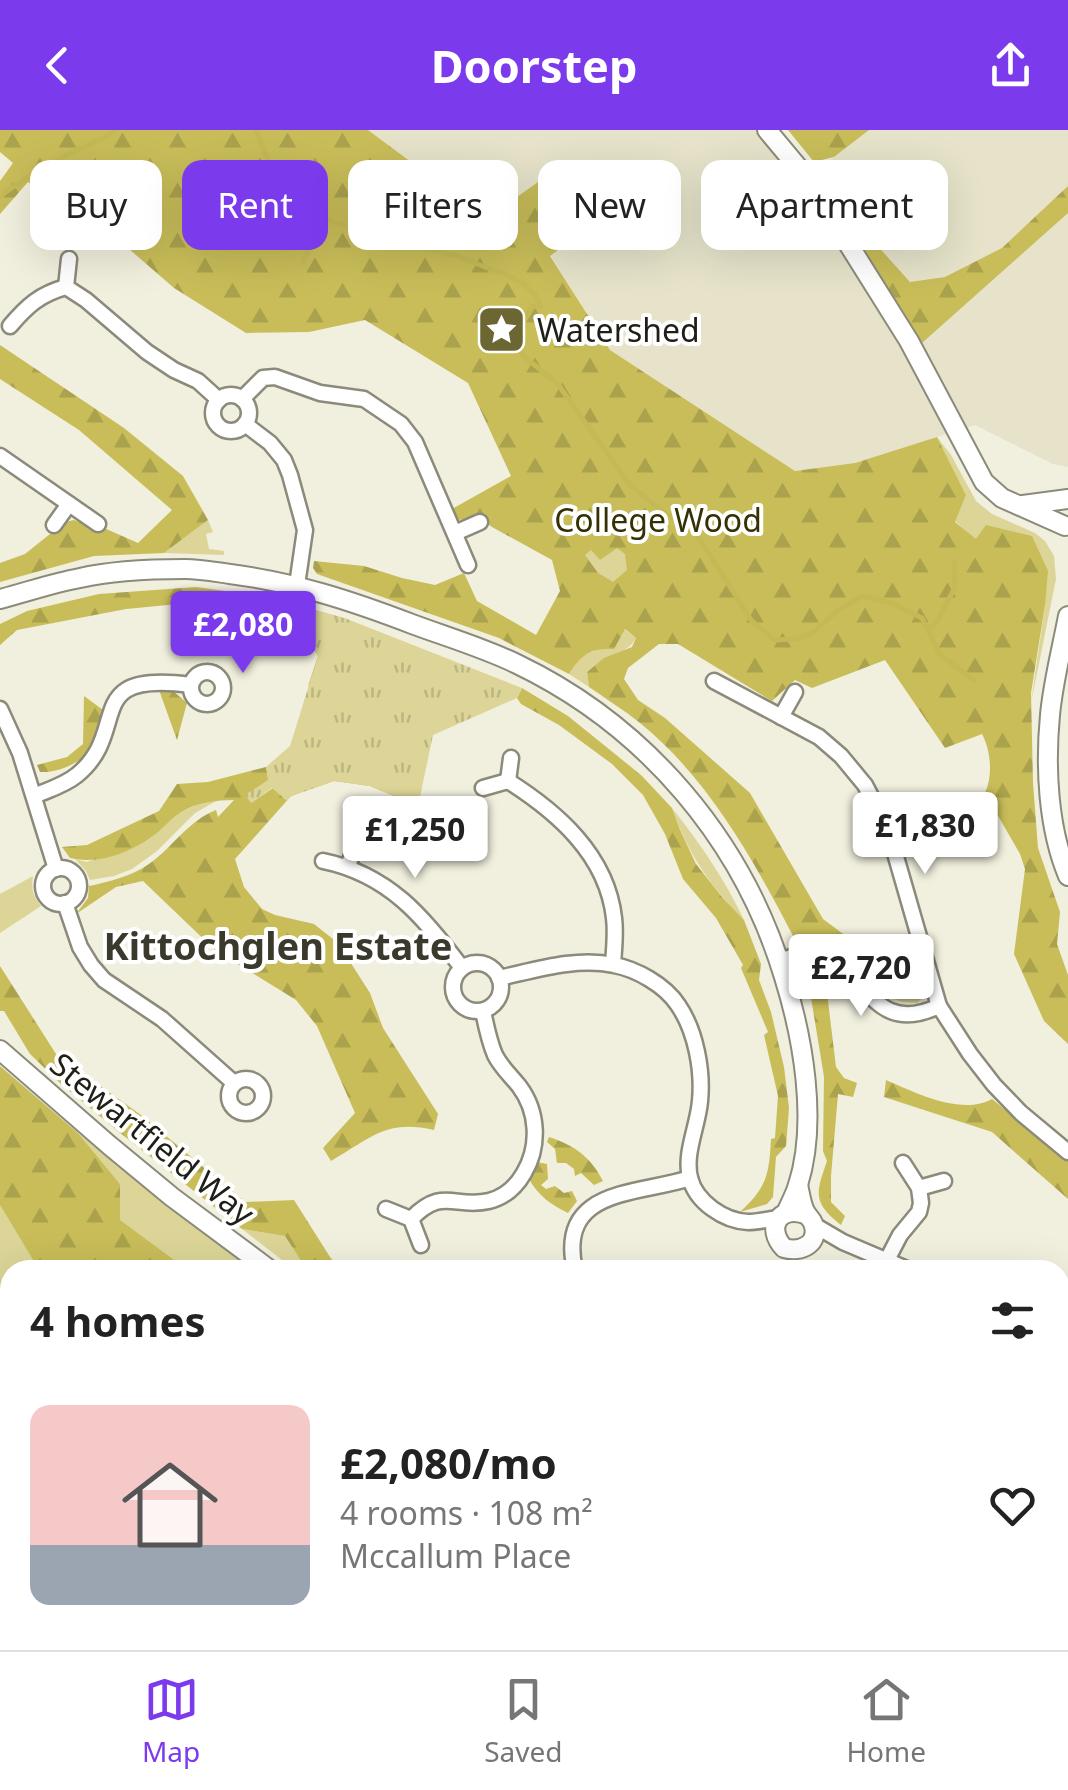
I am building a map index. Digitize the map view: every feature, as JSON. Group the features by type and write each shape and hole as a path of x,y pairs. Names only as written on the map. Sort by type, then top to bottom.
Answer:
{"street":[{"path":"767,130 807,178 909,340 984,482 1002,498 1067,522"},
{"path":"66,287 70,258"},
{"path":"10,326 34,300 66,287 147,352 198,381 219,400"},
{"path":"242,399 263,378 275,377 320,394 364,400 401,424 415,442 468,565"},
{"path":"230,395 242,399 248,411 245,424 238,429 222,428 213,414 219,400 230,395"},
{"path":"245,424 270,444 284,460 290,475 305,530 297,585"},
{"path":"0,456 98,524"},
{"path":"1022,505 1068,499"},
{"path":"54,525 69,504"},
{"path":"455,533 480,522"},
{"path":"0,599 81,577 131,571 190,569 297,585 350,600 517,664 558,686 632,739 665,770 730,855 758,905 794,1011 806,1126 787,1260"},
{"path":"1068,616 1050,713 1048,762 1053,815 1068,876"},
{"path":"714,681 818,737 841,756 865,785 888,829 939,1006 994,1085 1020,1113 1068,1152"},
{"path":"34,796 77,775 99,744 111,708 129,687 163,682 191,685"},
{"path":"781,716 794,692"},
{"path":"2,716 20,753 56,869"},
{"path":"508,781 510,758"},
{"path":"484,788 508,781 542,803 583,845 611,900 613,964"},
{"path":"348,866 357,842"},
{"path":"322,861 348,866 400,896 437,934 462,968"},
{"path":"56,869 68,870 78,878 78,893 65,903 54,902 44,888 46,876 56,869"},
{"path":"65,903 80,947 104,980 162,1019 234,1083"},
{"path":"779,961 801,954 830,958 878,1004 901,1014 918,1014 939,1006"},
{"path":"478,963 494,970 501,986 492,1006 482,1011 468,1010 456,999 454,982 462,968 478,963"},
{"path":"499,978 563,964 613,964 661,987 678,1004 699,1062 700,1102 690,1152 690,1178 702,1199 732,1219 843,1242 887,1260 921,1204 918,1188 903,1163"},
{"path":"411,1219 437,1200 484,1202 498,1198 518,1183 532,1158 534,1119 522,1090 497,1059 482,1011"},
{"name":"Stewartfield Way","path":"0,1050 122,1156 257,1260"},
{"path":"574,1260 575,1235 594,1204 612,1195 663,1187 690,1178"},
{"path":"918,1188 944,1181"},
{"path":"386,1209 411,1219 421,1245"}],"shaded area":[{"path":"368,130 767,130 792,160 701,160 701,250 948,250 948,160 830,160 869,130 1068,130 1068,467 1053,464 975,425 855,463 795,471 610,350 550,255 557,250 681,250 681,160 538,160 538,183 518,196 518,160 408,160"}],"green space":[{"name":"College Wood","path":"0,130 368,130 408,160 348,160 348,250 518,250 518,196 538,182 538,250 558,250 550,256 610,350 795,471 855,463 937,437 966,495 955,522 976,539 986,525 1032,536 1048,571 1031,693 1033,783 1038,848 1060,912 1057,944 1068,975 1068,1044 1044,1021 1014,954 1025,869 985,793 990,764 982,734 945,748 885,660 812,688 795,680 772,701 678,644 659,644 628,668 624,679 638,700 665,718 750,793 823,919 877,959 894,988 888,997 835,951 793,936 745,849 708,794 640,723 589,687 587,672 604,658 632,647 636,638 625,629 614,649 587,654 569,674 499,638 317,574 314,561 364,566 435,585 464,573 477,601 536,635 560,591 552,560 481,518 457,520 452,509 511,476 468,383 365,320 309,332 246,333 174,288 130,250 162,250 162,160 30,160 30,183 0,214 0,181 13,163 0,152"},
{"path":"788,130 869,130 834,157 812,160"},
{"path":"1068,186 1068,213 922,343 863,250 881,250 910,282 945,277 1002,248"},
{"path":"0,345 124,428 183,476 208,520 164,553 94,556 0,582 0,563 25,554 65,522 74,520 95,529 104,528 138,543 172,510 79,430 0,379"},
{"path":"937,437 976,501 992,514 1035,533 1054,556 1056,579 1031,703 1045,605 955,521 966,495"},
{"path":"208,520 213,532 206,534 209,549 224,551 224,555 164,553"},
{"path":"617,548 625,554 627,570 613,582 598,573 585,555 591,550 600,560"},
{"path":"196,587 268,597 347,619 351,640 308,686 318,656 295,618 199,602 126,609 17,630 0,645 0,624 27,611 99,594"},
{"path":"301,606 347,619 522,688 517,698 433,735 418,806 370,786 334,781 291,796 287,801 272,788 251,803 245,795 268,780 266,767 290,746 318,656 295,618"},
{"path":"624,629 636,638 627,648 587,672 589,687 569,674 581,656 602,648"},
{"path":"522,688 568,716 641,775 672,808 696,864 744,920 761,964 759,980 784,1067 789,1108 786,1146 776,1157 773,1197 767,1204 740,1212 765,1180 771,1139 775,1138 778,1096 764,1035 768,1032 743,965 716,918 683,879 665,834 643,795 612,764 559,725 521,704 517,698"},
{"path":"159,690 172,690 187,703 177,740"},
{"path":"84,696 103,710 92,745 74,763 40,772 37,765 67,757 83,744"},
{"path":"380,764 418,806 370,786 334,781 291,796 235,859 244,887 262,909 314,924 338,943 370,993 383,1028 438,1114 434,1130 391,1129 331,1161 323,1148 355,1113 317,1026 296,1000 215,950 143,881 116,887 76,914 88,898 89,886 142,868 197,821 216,810 218,817 234,800 187,809 147,840 115,855 81,860 70,858 62,847 87,845 159,811 177,784 208,782 266,767 269,780 251,803 273,788"},
{"path":"218,800 195,813 157,851 132,869 90,880 75,859 87,862 154,835 180,812"},
{"path":"672,808 711,862 744,920 701,868"},
{"path":"33,876 33,892 41,906 0,933 0,894"},
{"path":"909,941 924,990 917,1003 888,997 894,988 870,954"},
{"path":"0,966 56,1054 141,1115 245,1202 294,1200 333,1260 301,1260 285,1236 242,1229 60,1083 30,1054 4,1011 0,1011"},
{"path":"806,967 824,968 836,1067 844,1078 857,1083 853,1097 838,1094 831,1202 845,1216 841,1225 825,1210 819,1196 827,1161 823,1151 824,1077"},
{"path":"0,1066 78,1133 120,1184 120,1220 174,1260 33,1260 0,1205"},
{"path":"886,1080 953,1104 980,1104 992,1099 1068,1161 1068,1199 992,1132 884,1097"},
{"path":"78,1133 241,1260 174,1260 119,1220 120,1184"},
{"path":"549,1137 581,1153 603,1181 594,1185 581,1173 575,1176 574,1169 566,1163 557,1163 555,1149 547,1142"},
{"path":"537,1162 547,1164 548,1179 541,1185 546,1189 555,1186 564,1193 572,1191 577,1201 568,1213 546,1199 529,1179"},
{"path":"0,1205 33,1260 0,1260"},
{"path":"242,1229 285,1236 301,1260 282,1260"}],"waterway":[{"path":"0,196 116,130"},
{"path":"256,130 276,180 314,215 375,236 456,256 509,276 535,294 541,307 532,306 521,326 522,355 557,383 630,485 666,514 692,527 751,620 774,640 796,639 814,632 862,596 891,603 922,618 940,655 974,680"},
{"path":"303,262 308,250"},
{"path":"928,630 937,622 955,587 954,563"}],"place":[{"name":"Watershed","path":"502,329"}],"district":[{"name":"Kittochglen Estate","path":"278,945"}]}
